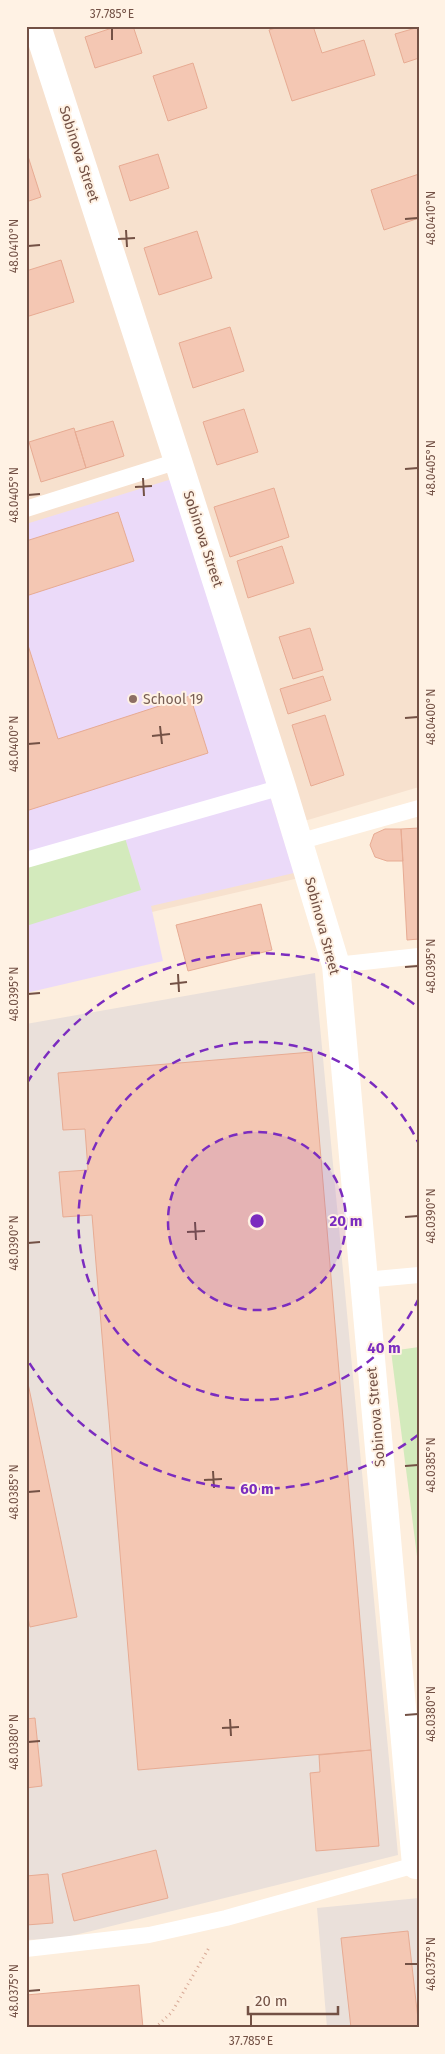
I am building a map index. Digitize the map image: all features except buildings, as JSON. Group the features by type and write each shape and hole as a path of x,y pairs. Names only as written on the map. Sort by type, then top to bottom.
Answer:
{"street":[{"name":"Sobinova Street","path":"37,26 178,460 282,787 336,965 417,1864"}],"lane":[{"path":"26,509 178,460"},
{"path":"26,860 282,787"},
{"path":"298,842 419,808"},
{"path":"336,965 419,956"},
{"path":"364,1280 419,1275"},
{"path":"26,1949 149,1934 226,1918 417,1864"}],"path":[{"path":"155,2028 172,2012 226,1918"}],"shaded area":[{"path":"26,26 419,26 419,787 284,827 299,878 26,941"},
{"name":"School 19","path":"172,479 294,873 151,906 163,961 26,993 26,524"},
{"path":"315,973 398,1855 63,1938 26,1940 26,1024"},
{"path":"419,1898 419,2028 327,2028 317,1908"}],"green space":[{"path":"125,838 141,890 26,926 26,868"},
{"path":"419,1347 419,1572 391,1351"}],"place":[{"name":"School 19","path":"133,699"}]}
